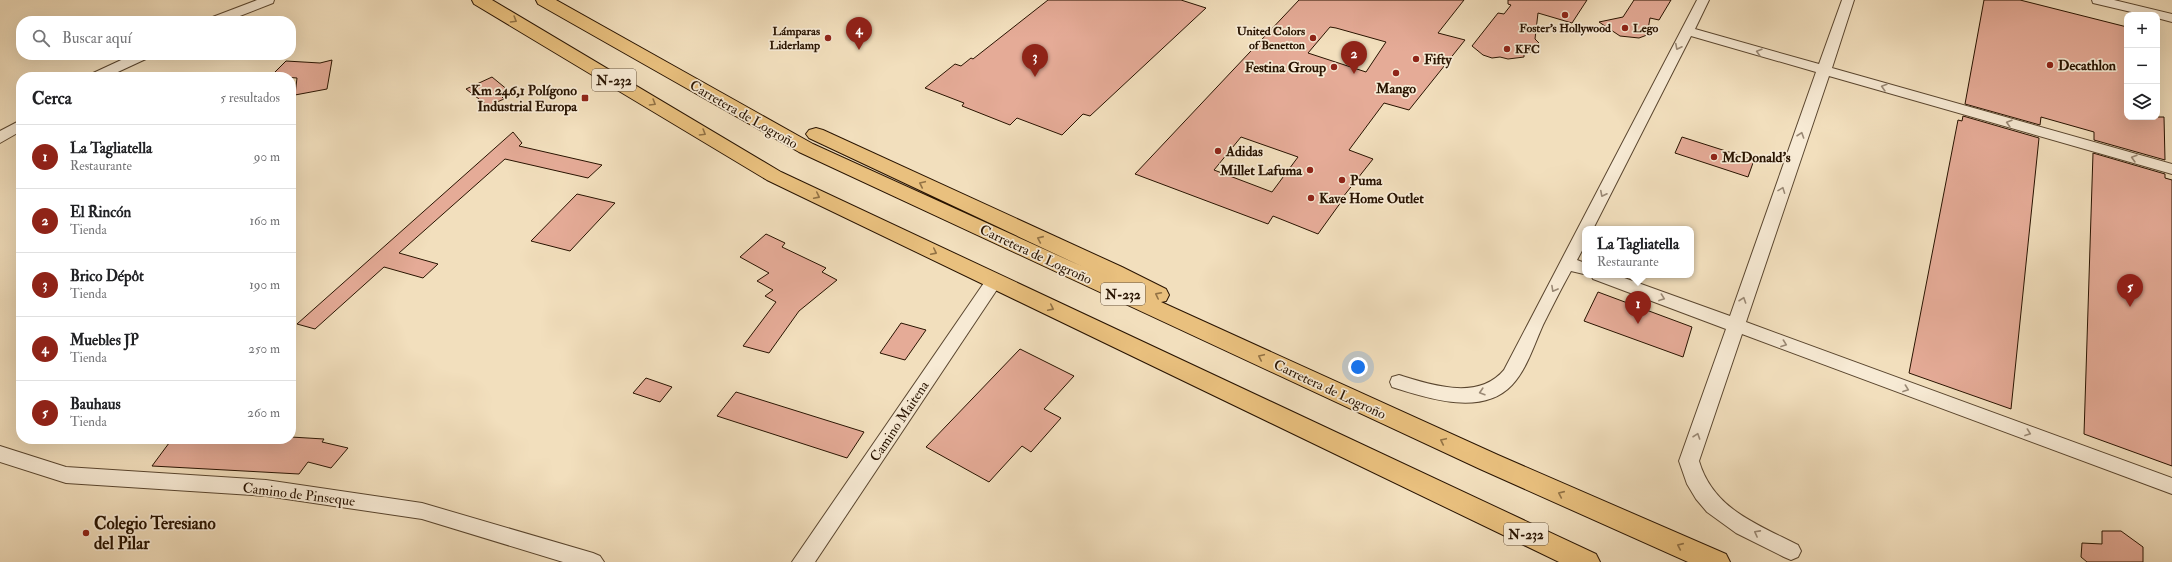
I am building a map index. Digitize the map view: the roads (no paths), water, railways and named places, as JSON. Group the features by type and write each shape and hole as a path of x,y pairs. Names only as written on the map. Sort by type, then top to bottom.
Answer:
{"highway":[{"name":"N-232","path":"480,0 774,176 1586,562"},
{"name":"Carretera de Logroño","path":"544,0 806,148 1489,462 1716,562"},
{"path":"816,134 1114,272 1200,317 1237,346"}],"street":[{"path":"228,16 268,0"},
{"path":"1587,226 1703,0"},
{"path":"1791,551 1720,512 1707,500 1691,473 1689,461 1734,326 1848,0"},
{"path":"2098,0 2172,18"},
{"path":"1686,31 2172,169"},
{"path":"107,72 132,60"},
{"path":"0,138 16,127"},
{"path":"1399,382 1435,393 1472,395 1496,387 1504,381 1512,371 1582,235"},
{"path":"1568,263 1582,269"},
{"path":"1607,278 2172,486"},
{"name":"Camino Maitena","path":"803,562 994,281"},
{"name":"Camino de Pinseque","path":"0,454 66,475 266,488 422,511 593,562"}],"place":[{"name":"Foster's Hollywood","path":"1565,15"},
{"name":"Lego","path":"1625,28"},
{"name":"Lámparas Liderlamp","path":"828,38"},
{"name":"United Colors of Benetton","path":"1313,38"},
{"name":"KFC","path":"1507,49"},
{"name":"Muebles JP","path":"859,50"},
{"name":"Fifty","path":"1416,59"},
{"name":"Decathlon","path":"2050,65"},
{"name":"Festina Group","path":"1334,67"},
{"name":"Mango","path":"1396,73"},
{"name":"El Rincón","path":"1354,74"},
{"name":"Brico Dépôt","path":"1035,77"},
{"name":"Km 246,1 Polígono Industrial Europa","path":"585,98"},
{"name":"Adidas","path":"1218,151"},
{"name":"McDonald's","path":"1714,157"},
{"name":"Millet Lafuma","path":"1310,170"},
{"name":"Puma","path":"1342,180"},
{"name":"Kave Home Outlet","path":"1311,198"},
{"name":"Bauhaus","path":"2130,307"},
{"name":"La Tagliatella","path":"1638,324"},
{"name":"Colegio Teresiano del Pilar","path":"86,533"}]}
